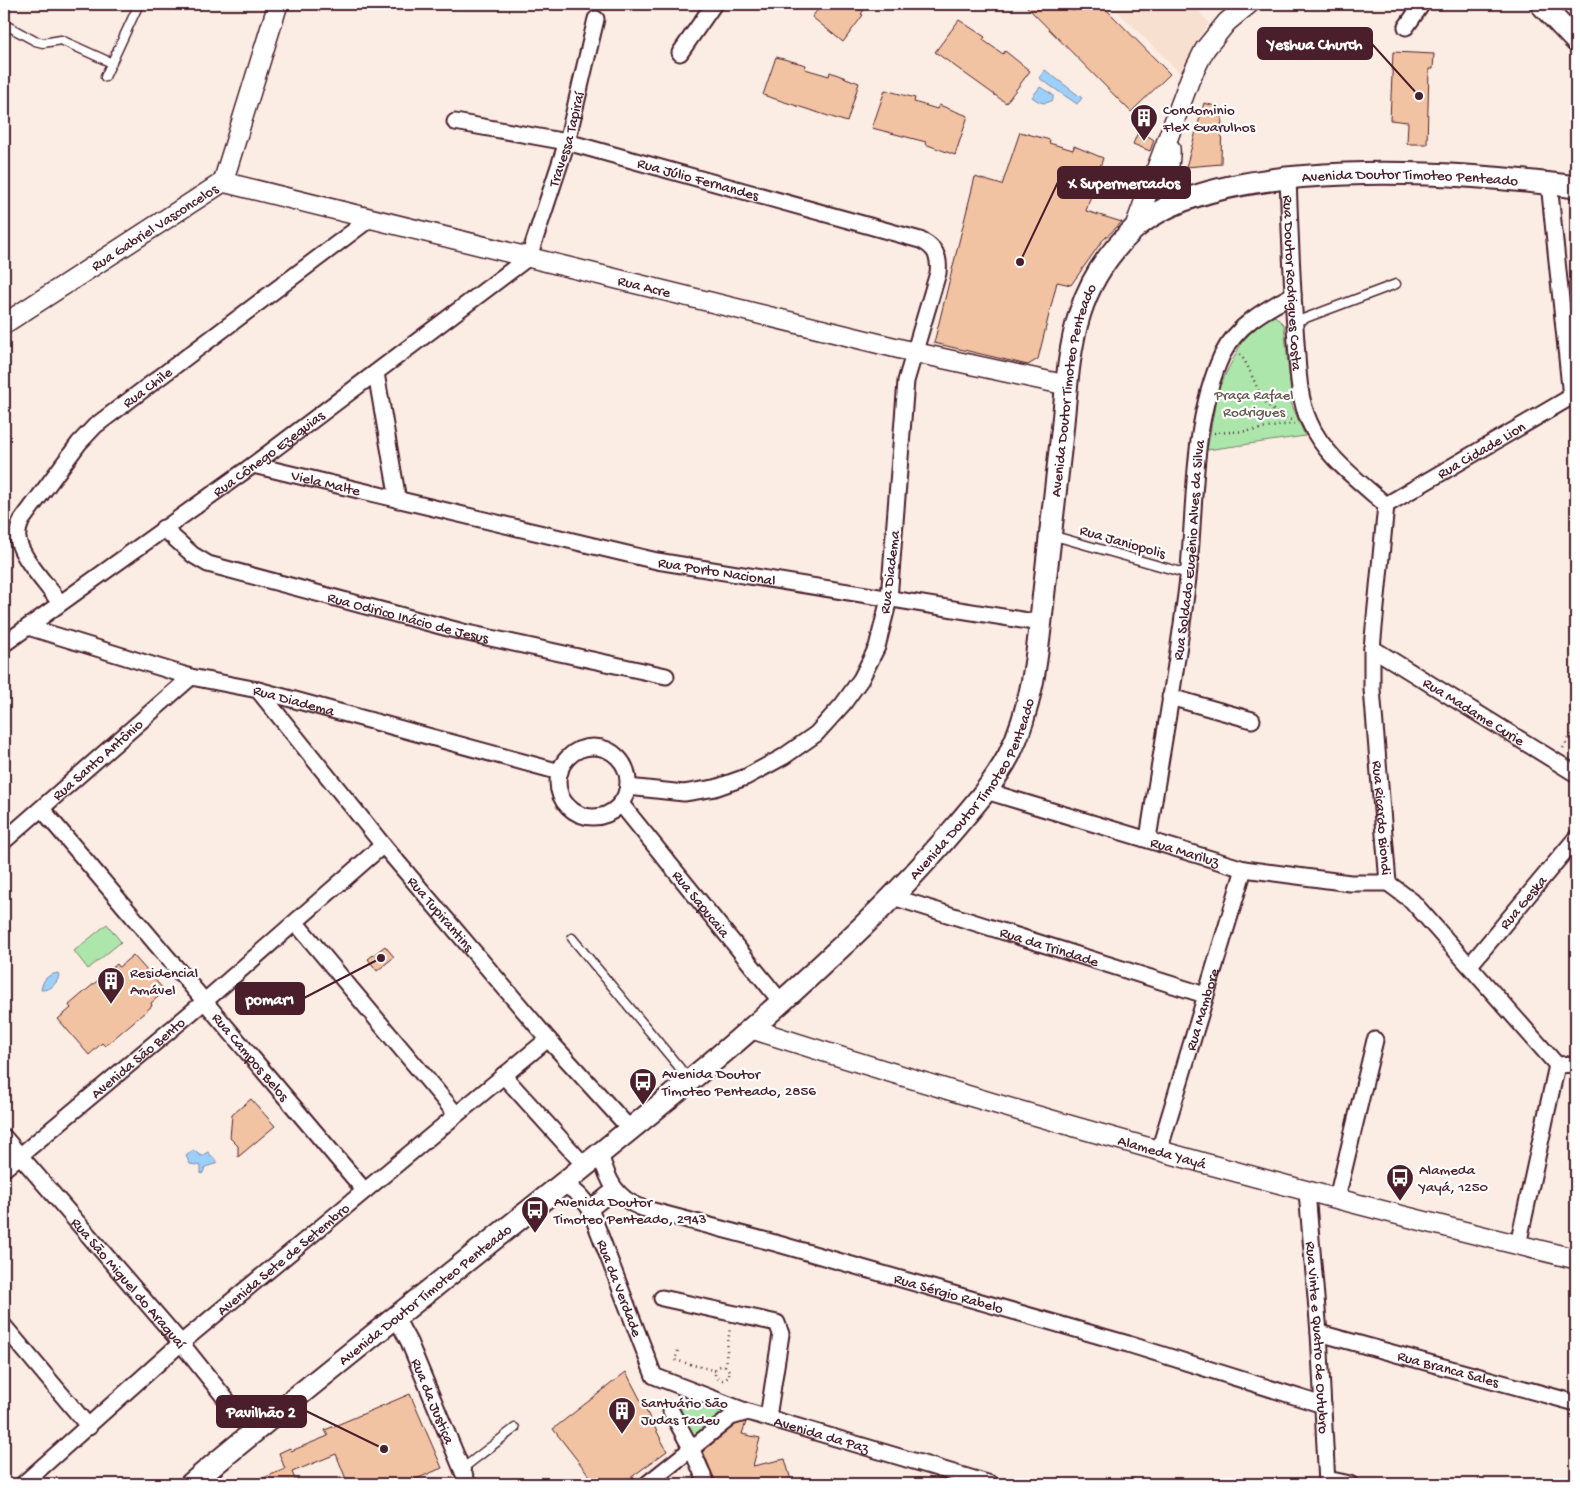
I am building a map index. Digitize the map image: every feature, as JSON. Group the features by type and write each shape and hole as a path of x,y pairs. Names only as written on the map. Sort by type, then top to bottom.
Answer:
{"main road":[{"path":"1541,4 1576,41"},
{"name":"Avenida Doutor Timoteo Penteado","path":"200,1481 253,1433 562,1185 752,1029 892,898 986,791 1008,757 1025,716 1036,668 1066,385 1078,313 1090,284 1134,229 1162,210 1221,189 1288,178 1413,174 1501,178 1576,187"}],"street":[{"name":"Rua Gabriel Vasconcelos","path":"4,324 223,182 278,4"},
{"path":"680,53 714,4"},
{"path":"1134,229 1190,79 1204,49 1227,22 1249,4"},
{"path":"1406,28 1422,4"},
{"name":"Travessa Tapiraí","path":"529,257 567,142 596,19"},
{"name":"Rua Júlio Fernandes","path":"455,122 567,142 920,240 930,245 936,252"},
{"path":"1168,140 1171,156 1167,191 1170,200 1177,204"},
{"name":"Rua Doutor Rodrigues Costa","path":"1288,178 1294,322 1300,394 1309,422 1323,445 1353,476 1386,505"},
{"name":"Rua Acre","path":"223,182 913,352 1066,385"},
{"path":"1549,183 1574,395"},
{"name":"Rua Chile","path":"60,603 21,550 18,530 22,520 79,443 95,426 371,218"},
{"name":"Rua Diadema","path":"628,787 684,793 715,788 746,778 784,757 816,734 862,679 877,647 889,599 906,381 913,352 938,273 939,262 936,252"},
{"name":"Rua Cônego Ezequias","path":"4,644 253,465 529,257"},
{"name":"Rua Soldado Eugênio Alves da Silva","path":"1148,839 1182,631 1200,432 1211,382 1223,353 1237,332 1258,313 1293,295"},
{"path":"376,373 398,500"},
{"name":"Rua Cidade Lion","path":"1386,505 1574,395"},
{"name":"Viela Malte","path":"253,465 398,500"},
{"name":"Rua Porto Nacional","path":"398,500 657,561 1040,623"},
{"name":"Rua Ricardo Biondi","path":"1386,505 1372,648 1372,689 1388,883 1412,901 1557,1064"},
{"name":"Rua Odirico Inácio de Jesus","path":"163,528 193,555 208,564 463,632 666,676"},
{"name":"Rua Diadema","path":"28,627 190,677 258,690 560,772"},
{"name":"Rua Madame Curie","path":"1372,648 1398,662 1554,762 1576,774"},
{"name":"Rua Santo Antônio","path":"4,841 190,677"},
{"name":"Rua Tupirantins","path":"258,690 383,846 548,1038 630,1129"},
{"path":"1170,697 1252,720"},
{"path":"596,748 606,750 616,756 624,765 628,776 628,787 621,804 611,812 600,817 588,817 577,813 567,806 561,796 558,784 560,772 574,754 596,748"},
{"name":"Rua Mariluz","path":"986,791 1244,869 1350,883 1388,883"},
{"name":"Rua Sapucaia","path":"621,804 782,1002"},
{"name":"Rua Campos Belos","path":"42,809 364,1190"},
{"name":"Rua Geska","path":"1470,965 1576,838"},
{"name":"Avenida São Bento","path":"4,1169 205,1001 383,846"},
{"name":"Rua Mambore","path":"1159,1151 1244,869"},
{"name":"Rua da Trindade","path":"892,898 1205,996"},
{"path":"296,923 456,1114"},
{"name":"Alameda Yayá","path":"752,1029 1159,1151 1307,1192 1576,1258"},
{"name":"Avenida Sete de Setembro","path":"23,1484 89,1427 180,1343 548,1038"},
{"path":"1337,1198 1375,1040"},
{"path":"1518,1244 1557,1064 1576,1064"},
{"path":"503,1075 592,1160"},
{"name":"Rua São Miguel do Araguaí","path":"4,1137 180,1343 253,1433"},
{"name":"Rua Sérgio Rabelo","path":"592,1160 606,1176 614,1190 630,1204 775,1243 1128,1344 1323,1405"},
{"name":"Rua da Verdade","path":"562,1185 573,1189 581,1196 590,1209 654,1376"},
{"path":"590,1209 614,1190"},
{"name":"Rua Vinte e Quatro de Outubro","path":"1307,1192 1319,1332 1327,1482"},
{"path":"662,1298 777,1323 781,1328 768,1417"},
{"name":"Rua da Justiça","path":"396,1318 409,1342 468,1484"},
{"path":"4,1326 89,1427"},
{"name":"Rua Branca Sales","path":"1319,1332 1576,1403"},
{"name":"Avenida da Paz","path":"654,1376 748,1412 991,1484"},
{"path":"671,1411 692,1450 707,1484"},
{"path":"647,1484 731,1417 748,1412"},
{"path":"1327,1482 1350,1484"}],"lane":[{"path":"105,77 139,4"},
{"path":"4,24 35,41 43,43 61,40 112,63"},
{"path":"1294,322 1396,284"},
{"name":"Rua Janiopolis","path":"1050,535 1188,574"},
{"path":"572,938 690,1080"},
{"path":"462,1469 515,1428"}],"path":[{"path":"1210,433 1249,431 1300,423 1282,417 1266,402 1237,350"},
{"path":"1554,762 1576,727"},
{"path":"724,1366 732,1313"},
{"path":"678,1351 675,1360 716,1371"},
{"path":"724,1366 729,1371 725,1379 717,1377 716,1371 718,1367 724,1366"}],"shaded area":[{"path":"1110,4 1193,4 1209,23 1196,42 1182,75"}],"green space":[{"name":"Praça Rafael Rodrigues","path":"1275,316 1284,325 1292,405 1305,436 1207,450 1218,389 1243,340 1262,322"},
{"path":"107,924 121,942 88,969 74,951"},
{"path":"689,1402 726,1408 725,1413 694,1435 685,1426 681,1415 681,1406"}],"water":[{"path":"1045,70 1082,98 1077,104 1039,78"},
{"path":"1040,87 1053,95 1053,100 1042,103 1032,97"},
{"path":"58,973 59,977 54,985 41,990 46,978"},
{"path":"193,1150 201,1156 208,1152 218,1163 205,1167 201,1174 201,1166 190,1164 186,1156"}],"building":[{"path":"822,4 868,4 861,14 863,15 843,42 812,17"},
{"path":"1024,4 1067,4 1073,11 1081,4 1101,4 1170,74 1131,112"},
{"path":"959,20 985,37 983,40 1003,54 1005,51 1030,71 1006,103 935,52"},
{"path":"1393,52 1434,54 1433,69 1429,69 1427,144 1407,144 1408,122 1390,120"},
{"path":"776,57 806,65 805,69 829,76 830,72 859,83 847,122 763,95"},
{"path":"885,90 915,98 914,102 937,109 939,105 968,116 955,155 925,144 926,142 872,128"},
{"path":"1204,103 1222,108 1221,164 1186,167"},
{"name":"Condominio Flex Guarulhos","path":"1139,130 1154,140 1150,151 1133,144"},
{"path":"1020,132 1050,140 1049,143 1073,150 1074,146 1103,158 1086,211 1122,222 1102,241 1071,285 1057,282 1038,359 1028,365 934,343 975,177 1002,185"},
{"path":"385,946 394,957 377,971 368,959"},
{"name":"Residencial Amável","path":"133,955 165,991 151,1003 152,1006 105,1046 102,1043 89,1055 58,1019 71,1008 69,1005 117,964 119,967"},
{"path":"251,1099 275,1126 238,1157 238,1146 230,1138 232,1115"},
{"name":"Santuário São Judas Tadeu","path":"626,1372 667,1451 622,1484 596,1484 553,1429"},
{"path":"410,1394 442,1468 416,1479 418,1484 348,1484 336,1454 292,1472 297,1484 249,1484 285,1469 279,1453 290,1448 291,1451 328,1436 325,1430"},
{"path":"746,1422 742,1434 760,1438 753,1466 785,1459 792,1484 716,1484 703,1451 735,1425"}],"place":[{"name":"Yeshua Church","path":"1419,96"},
{"name":"Condominio Flex Guarulhos","path":"1144,142"},
{"name":"X Supermercados","path":"1020,262"},
{"name":"pomar1","path":"381,958"},
{"name":"Residencial Amável","path":"111,1005"},
{"name":"Avenida Doutor Timoteo Penteado, 2856","path":"643,1106"},
{"name":"Alameda Yayá, 1250","path":"1400,1202"},
{"name":"Avenida Doutor Timoteo Penteado, 2943","path":"535,1234"},
{"name":"Santuário São Judas Tadeu","path":"622,1435"},
{"name":"Pavilhão 2","path":"384,1449"}]}
